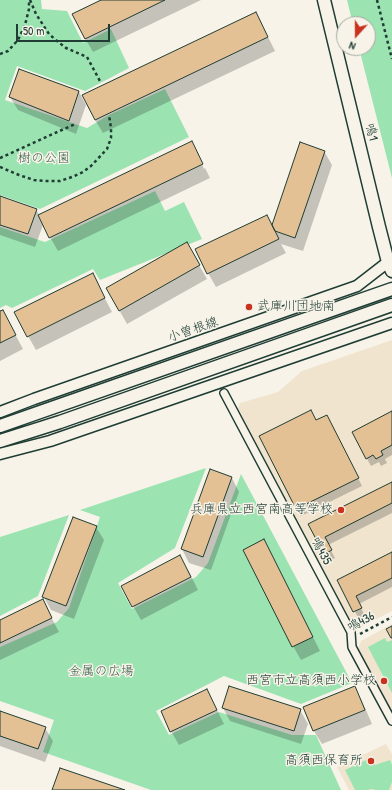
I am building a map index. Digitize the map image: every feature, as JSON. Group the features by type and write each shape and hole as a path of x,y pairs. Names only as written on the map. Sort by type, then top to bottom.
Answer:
{"street":[{"name":"鳴1","path":"324,0 390,266"},
{"name":"小曽根線","path":"0,412 357,286 390,266"},
{"path":"0,426 392,289"},
{"path":"0,441 60,422 392,305"},
{"path":"0,454 50,442 392,323"},
{"name":"鳴435","path":"224,393 351,632 352,647 392,721"}],"path":[{"path":"0,54 8,51 18,40 25,25 29,9 29,0"},
{"path":"29,0 49,34 66,48 87,57 101,83"},
{"path":"378,0 392,59"},
{"path":"0,167 34,180 46,181 60,181 83,172 91,166 107,149 111,138 109,115"},
{"path":"0,158 75,124"},
{"name":"鳴436","path":"352,638 392,617"}],"shaded area":[{"name":"兵庫県立西宮南高等学校","path":"392,340 392,611 353,631 238,409 240,403 278,392 302,371"},
{"name":"西宮市立高須西小学校","path":"392,624 392,712 358,649 361,641"},
{"name":"高須西保育所","path":"386,744 392,754 392,790 349,790 337,767"}],"green space":[{"name":"樹の公園","path":"0,0 41,0 42,9 67,11 83,43 111,29 129,68 85,91 17,66 5,100 87,128 109,115 165,89 189,137 40,209 0,195"},
{"path":"347,0 392,0 392,178 361,56 376,56 376,16 351,16"},
{"path":"155,191 165,211 184,202 202,239 100,280 93,269 12,308 6,305 0,308 0,227 45,242"},
{"name":"金属の広場","path":"206,468 175,548 118,583 132,609 196,577 208,563 241,474 352,683 301,704 224,676 156,711 169,735 219,712 292,735 316,735 341,790 151,790 43,752 54,720 0,701 0,647 57,622 69,608 100,517 80,510"},
{"path":"69,515 38,596 0,616 0,537"},
{"path":"385,638 387,642 392,640 392,693 368,647"},
{"name":"高須西保育所","path":"370,758 375,765 390,760 392,765 392,782 389,790 355,790 345,770"}],"building":[{"path":"101,0 165,0 85,39 72,14"},
{"path":"256,12 268,37 95,120 82,95"},
{"path":"19,69 79,91 69,121 9,97"},
{"path":"192,141 203,164 49,238 38,215"},
{"path":"300,142 325,151 295,238 275,231 272,225"},
{"path":"0,196 37,209 28,234 0,225"},
{"path":"267,215 279,239 207,274 195,249"},
{"path":"187,242 200,265 119,311 106,288"},
{"path":"93,273 105,298 27,337 14,312"},
{"path":"3,310 16,335 0,343 0,311"},
{"path":"311,410 316,420 327,415 359,478 296,509 259,436"},
{"path":"392,411 392,445 381,451 383,455 376,459 373,455 366,459 352,432"},
{"path":"210,469 232,477 203,557 181,549"},
{"path":"392,482 392,503 325,537 332,550 324,554 308,524"},
{"path":"73,517 97,526 66,606 42,597"},
{"path":"264,539 313,637 292,647 243,550"},
{"path":"392,552 392,578 356,596 362,608 353,612 337,580"},
{"path":"180,555 191,577 132,607 121,586"},
{"path":"43,599 52,618 0,643 0,620"},
{"path":"392,626 392,638 391,638 386,629"},
{"path":"229,686 301,709 294,731 222,708"},
{"path":"355,686 365,710 313,731 303,707"},
{"path":"207,689 217,710 170,732 161,711"},
{"path":"0,711 46,727 38,749 0,736"},
{"path":"60,768 125,790 52,790"}],"place":[{"name":"武庫川団地南","path":"249,307"},
{"name":"兵庫県立西宮南高等学校","path":"341,510"},
{"name":"西宮市立高須西小学校","path":"384,681"},
{"name":"高須西保育所","path":"371,761"}]}
